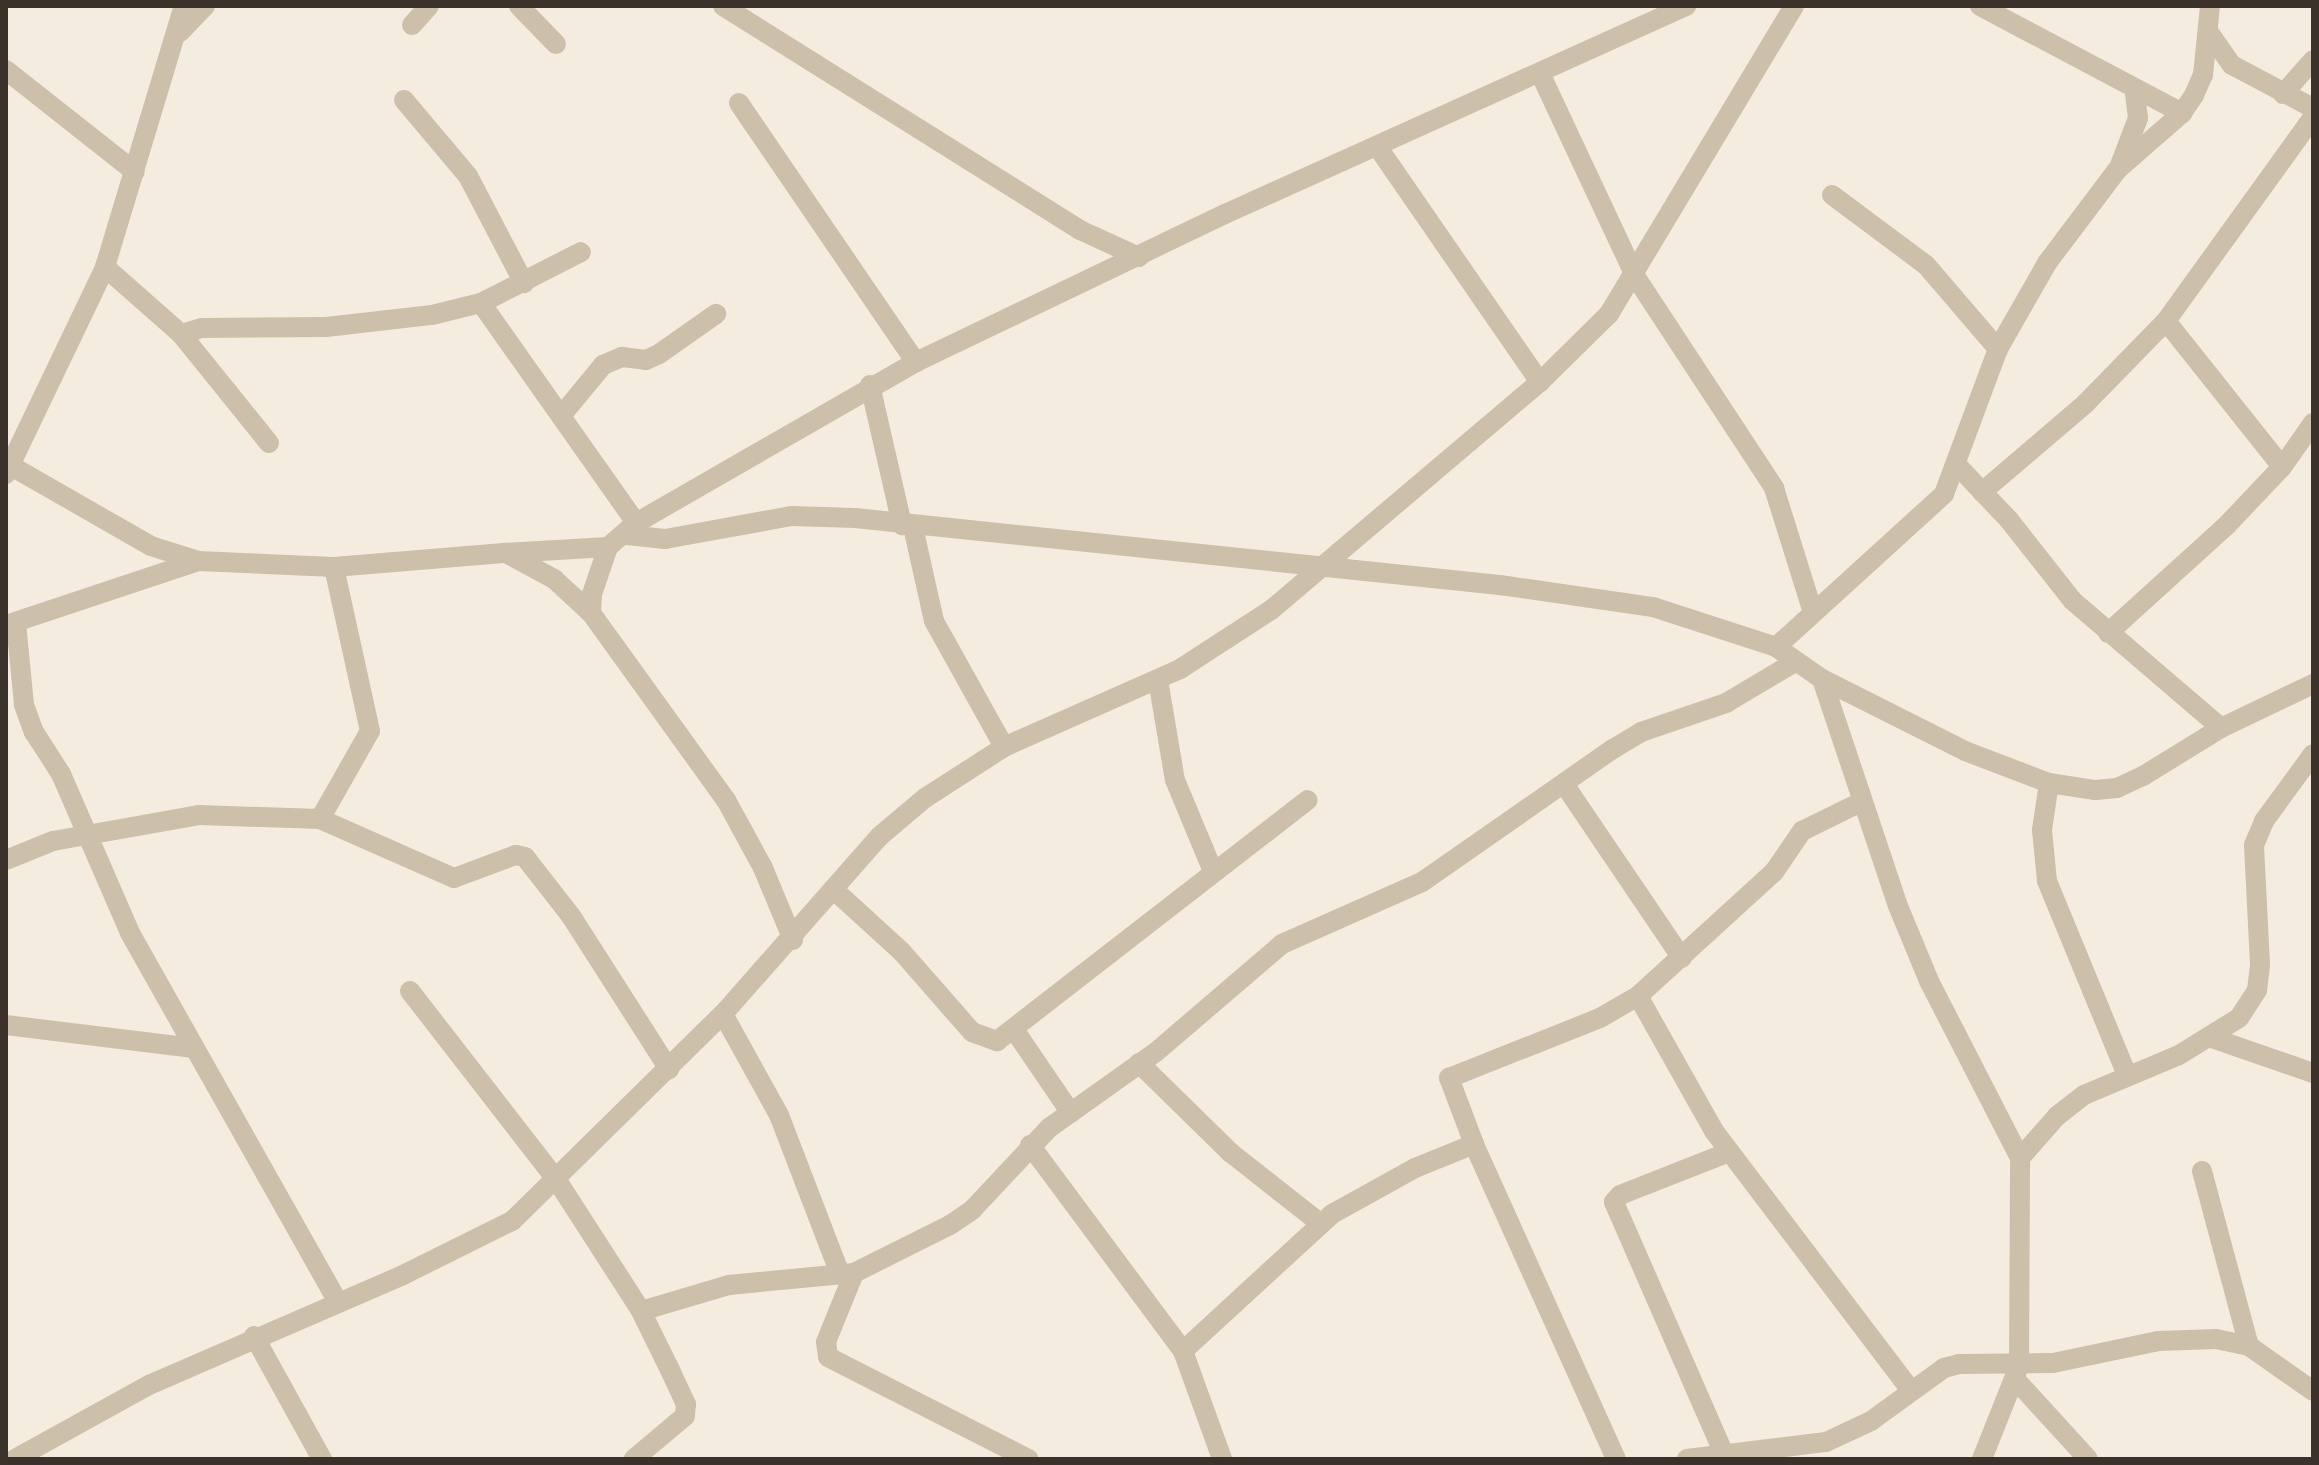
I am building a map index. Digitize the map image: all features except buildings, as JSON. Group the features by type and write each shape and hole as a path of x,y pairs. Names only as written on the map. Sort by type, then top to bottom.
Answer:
{"street":[{"path":"184,6 180,32 105,267 7,467 151,546 198,561 334,567 608,547 632,529 870,385 1377,146 1686,6"},
{"path":"180,32 205,6"},
{"path":"412,25 429,6"},
{"path":"519,6 556,44"},
{"path":"15,1459 40,1453 149,1385 254,1336 482,1239 558,1182 793,940 880,836 925,798 1004,747 1158,680 1220,646 1321,568 1451,452 1540,382 1609,314 1635,276 1794,6"},
{"path":"1980,6 2135,93 2182,113"},
{"path":"2117,170 2182,113 2203,75 2210,34 2210,6"},
{"path":"735,9 1080,230 1139,257"},
{"path":"2210,34 2232,65 2313,108"},
{"path":"2283,94 2313,60"},
{"path":"2203,75 2232,65"},
{"path":"6,70 135,172"},
{"path":"1540,73 1635,276 1774,488 1812,609"},
{"path":"1776,647 1812,609 1921,520 1944,494 1998,349 2047,263 2117,170 2133,143 2138,118 2135,93"},
{"path":"404,100 468,176 524,283"},
{"path":"739,103 916,362"},
{"path":"1982,492 2085,404 2166,321 2313,117"},
{"path":"1377,146 1540,382"},
{"path":"1832,195 1926,265 1998,349"},
{"path":"181,334 202,328 326,327 432,315 481,303 581,252"},
{"path":"105,267 181,334 269,443"},
{"path":"481,303 561,416 632,529 665,539 792,516 1121,543 1321,568 1500,585 1653,607 1776,647 1822,679 1965,751 2049,783 2117,788 2221,728 2313,684"},
{"path":"561,416 603,365 622,357 646,360 716,314"},
{"path":"2166,321 2282,467"},
{"path":"870,385 934,621 1004,747"},
{"path":"2108,633 2226,526 2282,467 2313,423"},
{"path":"1957,465 2073,601 2221,728"},
{"path":"591,613 592,594 608,547"},
{"path":"506,553 554,579 591,613 726,800 763,868 793,940"},
{"path":"198,561 11,624 24,705 130,933 192,1048 337,1300"},
{"path":"320,819 370,731 334,567"},
{"path":"641,1311 729,1285 847,1273 961,1218 1030,1145 1139,1063 1282,944 1422,882 1641,732 1726,703 1795,662"},
{"path":"1822,679 1861,802 1929,981 2020,1158 2017,1372 1982,1459"},
{"path":"1158,680 1175,780 1212,869"},
{"path":"2020,1158 2057,1116 2126,1073 2212,1038 2239,1018 2257,990 2254,845 2264,821 2313,754"},
{"path":"2049,783 2042,830 2047,881 2126,1073"},
{"path":"1564,784 1682,958"},
{"path":"833,889 902,952 972,1032 997,1041 1015,1031 1212,869 1308,800"},
{"path":"1616,1459 1449,1084 1455,1073 1600,1018 1638,996 1774,872 1802,831 1861,802"},
{"path":"6,860 53,841 88,838 199,815 320,819 454,878 516,855 525,857 571,916 669,1069"},
{"path":"410,991 558,1182 641,1311 686,1404 685,1416 639,1457"},
{"path":"1638,996 1729,1152 1911,1391"},
{"path":"723,1014 779,1115 847,1273 826,1342 828,1357 1028,1459"},
{"path":"6,1025 192,1048"},
{"path":"1015,1031 1071,1113"},
{"path":"2212,1038 2313,1073"},
{"path":"1139,1063 1231,1153 1320,1223"},
{"path":"1183,1351 1320,1223 1415,1168 1474,1144"},
{"path":"1030,1145 1183,1351 1222,1459"},
{"path":"1724,1454 1614,1202 1620,1195 1729,1152"},
{"path":"2202,1171 2249,1346"},
{"path":"254,1336 322,1459"},
{"path":"1687,1459 1724,1454 1785,1454 1826,1442 1852,1431 1944,1368 1959,1364 2017,1372 2158,1341 2216,1339 2249,1346 2313,1391"},
{"path":"2017,1372 2088,1459"}]}
